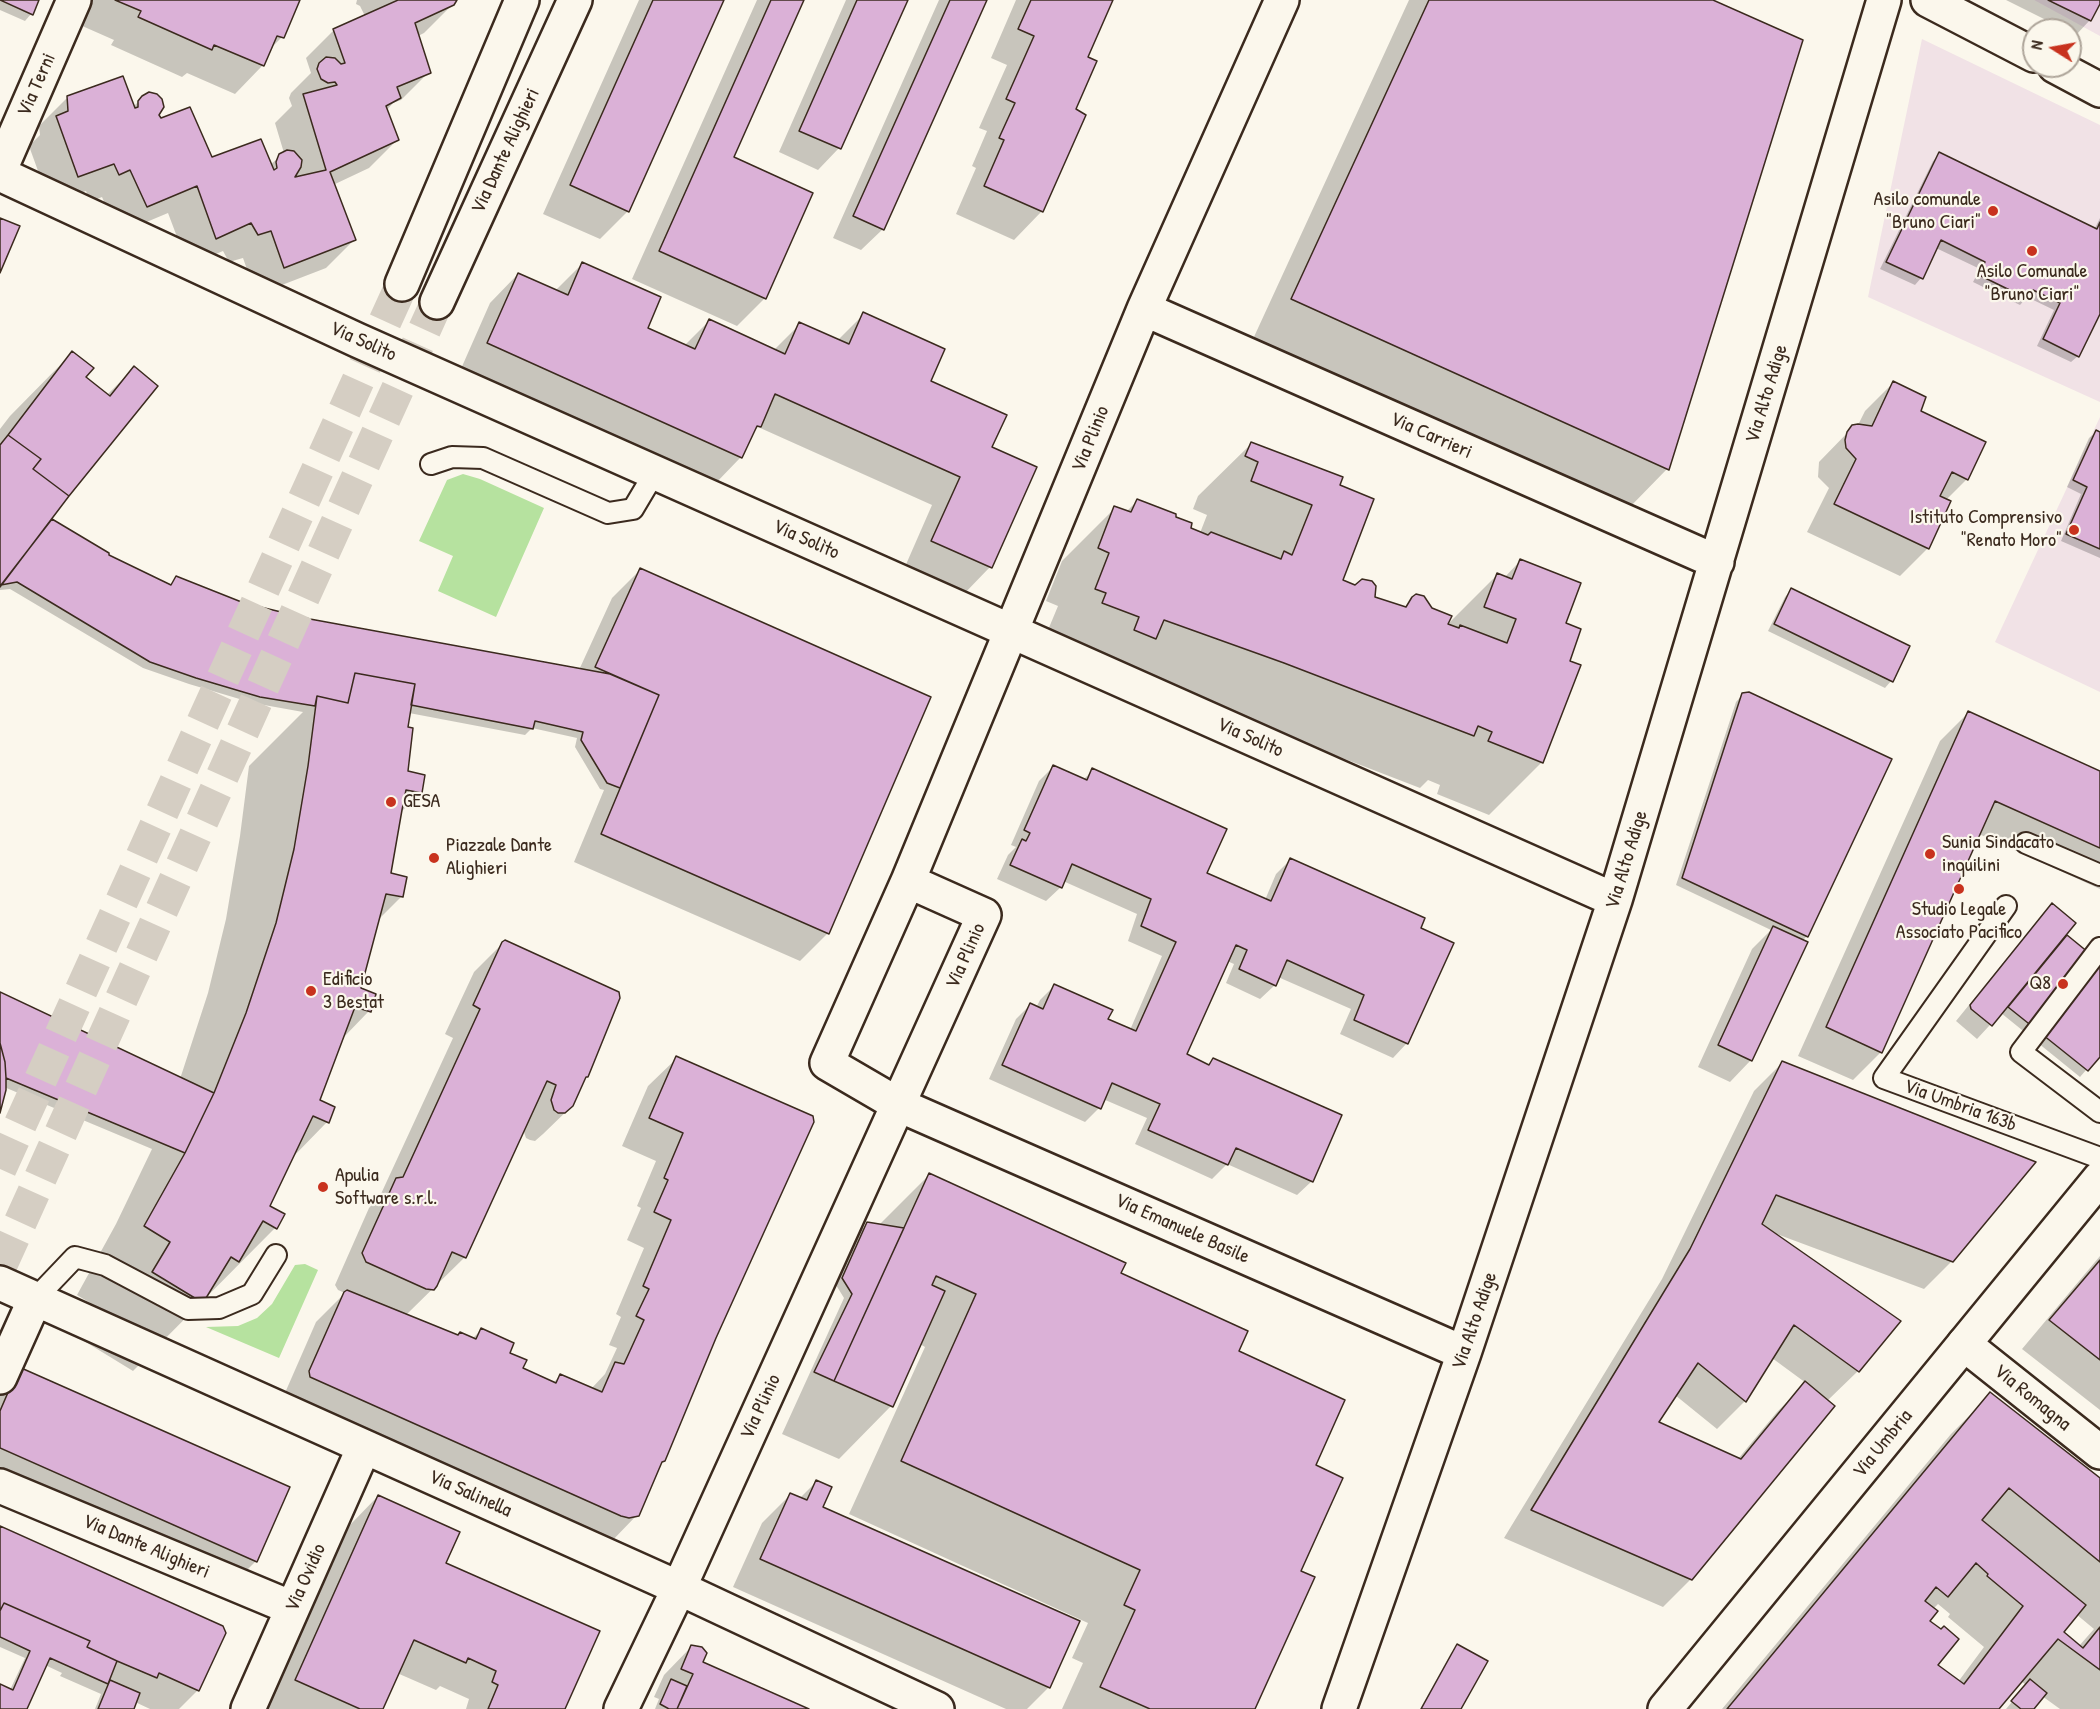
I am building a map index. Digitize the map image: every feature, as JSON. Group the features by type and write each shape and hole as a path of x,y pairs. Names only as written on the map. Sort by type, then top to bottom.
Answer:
{"street":[{"name":"Via Terni","path":"0,172 74,0"},
{"path":"402,284 522,0"},
{"name":"Via Dante Alighieri","path":"437,302 575,0"},
{"name":"Via Plinio","path":"899,1105 827,1063 908,881 1144,309 1282,0"},
{"name":"Via Alto Adige","path":"1339,1709 1464,1353 1615,900 1884,0"},
{"path":"1928,0 2022,49"},
{"path":"2078,78 2100,90"},
{"name":"Via Solìto","path":"0,172 357,340 1615,900"},
{"name":"Via Carrieri","path":"1144,309 1717,562"},
{"name":"Via Plinio","path":"621,1709 679,1588 984,915 908,881"},
{"name":"Via Emanuele Basile","path":"899,1105 1464,1353"},
{"name":"Via Umbria","path":"1665,1709 2100,1178"},
{"name":"Via Salinella","path":"0,1283 679,1588 924,1707"},
{"path":"0,1377 35,1299"},
{"name":"Via Romagna","path":"1964,1344 2100,1452"},
{"name":"Via Ovidio","path":"248,1709 364,1448"},
{"name":"Via Dante Alighieri","path":"0,1486 292,1608"}],"lane":[{"path":"431,464 452,457 483,458 608,513 633,509 655,472"},
{"path":"2026,843 2100,875"},
{"name":"Via Umbria 163b","path":"2006,906 1884,1078 2100,1158"},
{"path":"2100,948 2020,1052 2100,1112"},
{"path":"35,1299 75,1257 105,1265 188,1309 219,1308 252,1294 276,1255"}],"shaded area":[{"path":"2034,0 2100,0 2100,36 2082,26 2082,18 2067,18"},
{"name":"Asilo comunale \"Bruno Ciari\"","path":"1922,39 2100,125 2100,402 1868,297"},
{"name":"Istituto Comprensivo \"Renato Moro\"","path":"2100,417 2100,692 1995,642"}],"green space":[{"path":"463,474 480,479 544,508 496,617 438,591 453,556 419,541 447,480"},
{"path":"305,1264 318,1270 279,1358 206,1327 238,1326 257,1318 272,1304 295,1265"}],"building":[{"path":"0,0 39,0 33,15"},
{"path":"115,0 300,0 284,38 277,36 264,66 214,45 212,50 138,17 141,11"},
{"path":"398,0 457,0 454,5 415,23 431,73 397,87 401,98 386,106 399,140 330,172 356,240 284,268 271,231 258,235 251,223 216,239 197,186 147,207 130,170 119,175 114,164 78,177 56,116 68,111 67,96 123,76 135,108 138,107 138,101 142,96 149,92 157,94 162,99 164,107 159,115 161,118 190,107 212,157 261,139 274,170 277,168 276,162 279,154 287,150 294,151 302,160 295,177 326,170 303,94 337,85 335,82 328,83 321,79 317,69 319,63 326,57 335,58 341,64 345,63 333,29"},
{"path":"653,0 724,0 629,212 570,185"},
{"path":"771,0 804,0 734,157 813,193 766,299 659,251"},
{"path":"857,0 908,0 841,149 799,131"},
{"path":"950,0 987,0 884,230 853,216"},
{"path":"1031,0 1113,0 1088,57 1097,61 1076,109 1086,115 1043,212 984,186 1004,140 999,138 1015,103 1006,99 1034,36 1018,29"},
{"path":"1429,0 1713,0 1803,40 1669,470 1291,299"},
{"path":"2048,0 2100,0 2100,4 2091,21"},
{"name":"Asilo Comunale \"Bruno Ciari\"","path":"1939,152 2097,229 2100,222 2100,314 2079,357 2043,339 2060,303 2033,290 2028,299 1979,275 1985,262 1941,240 1923,279 1886,262"},
{"path":"0,218 20,226 0,273"},
{"path":"582,262 661,297 648,328 695,349 709,319 785,354 799,322 849,344 863,312 945,349 931,381 1007,415 992,447 1037,467 992,568 931,541 960,477 775,394 761,427 757,426 742,458 487,343 518,273 568,295"},
{"path":"72,351 94,368 86,377 110,396 134,366 158,386 69,496 33,469 41,459 8,435"},
{"path":"1893,381 1926,397 1921,411 1986,442 1968,480 1952,472 1940,496 1951,501 1929,549 1834,504 1856,459 1846,448 1847,432 1852,425 1872,426"},
{"path":"2096,430 2100,432 2100,549 2066,534 2087,487 2073,480"},
{"path":"8,435 41,459 33,469 69,496 0,587 0,445"},
{"path":"1251,442 1343,477 1340,485 1374,499 1343,580 1355,585 1362,579 1372,581 1376,586 1375,597 1406,607 1416,594 1424,596 1432,608 1452,616 1448,624 1459,628 1460,625 1507,643 1516,619 1484,607 1497,573 1512,579 1520,559 1581,583 1566,623 1581,629 1570,661 1581,665 1543,763 1488,741 1492,732 1478,726 1474,736 1164,620 1156,639 1134,630 1139,617 1102,603 1106,593 1095,589 1109,553 1098,548 1114,506 1131,512 1137,499 1176,514 1176,517 1192,523 1191,528 1208,535 1211,532 1281,559 1284,551 1292,555 1312,505 1251,481 1258,462 1245,456"},
{"path":"52,519 109,555 171,585 176,576 244,603 310,619 610,674 659,695 620,788 607,783 581,740 583,732 535,721 533,729 411,705 415,684 355,673 348,703 317,696 315,706 260,697 150,662 17,582 1,585"},
{"path":"640,568 931,697 829,934 601,834 659,695 595,667"},
{"path":"1791,588 1910,646 1893,682 1774,624"},
{"name":"Edificio 3 Bestat","path":"355,673 415,684 408,727 413,728 408,771 425,775 422,793 406,790 402,810 391,873 407,877 403,897 386,894 361,988 376,994 371,1012 355,1007 320,1100 335,1107 329,1123 313,1116 270,1206 285,1214 277,1229 263,1221 239,1262 231,1257 203,1303 152,1272 170,1242 144,1226 185,1153 214,1093 246,1013 276,923 294,849 317,696 348,703"},
{"path":"1749,692 1892,759 1808,937 1682,878 1742,693"},
{"path":"1968,711 2100,771 2100,848 1995,801 1882,1053 1826,1027"},
{"path":"1053,765 1087,780 1092,768 1227,829 1207,873 1271,901 1290,858 1425,918 1421,928 1454,943 1408,1044 1354,1020 1364,995 1287,960 1276,986 1239,969 1247,950 1236,945 1187,1054 1209,1065 1213,1058 1342,1115 1313,1182 1236,1148 1228,1165 1148,1130 1160,1104 1112,1083 1101,1109 1002,1065 1030,1003 1043,1009 1054,984 1113,1010 1108,1019 1136,1031 1176,942 1141,926 1151,899 1072,864 1062,888 1010,865 1022,839 1026,841 1030,833 1024,830"},
{"path":"2052,903 2076,923 1992,1026 1971,1009 1970,1005"},
{"path":"1773,926 1808,942 1752,1061 1718,1045"},
{"name":"Q8","path":"2067,935 2100,962 2100,1057 2088,1071 2008,1007"},
{"path":"505,940 619,992 620,998 588,1077 573,1106 565,1113 558,1113 554,1110 551,1100 556,1085 547,1081 466,1258 452,1252 437,1286 434,1290 426,1289 366,1262 362,1253 396,1178 403,1177 480,1009 473,1005 502,942"},
{"path":"0,992 214,1093 185,1153 6,1078 0,1043"},
{"path":"0,1043 5,1062 6,1090 0,1113"},
{"path":"676,1056 813,1116 814,1122 716,1338 665,1461 662,1462 639,1516 629,1518 621,1516 310,1377 309,1371 344,1292 347,1290 458,1335 460,1332 476,1339 481,1328 514,1343 510,1353 527,1360 523,1368 556,1383 560,1374 602,1392 615,1362 624,1364 644,1320 636,1316 649,1289 643,1286 671,1220 654,1212 668,1180 664,1178 683,1133 649,1118"},
{"path":"1782,1061 2036,1162 1953,1262 1776,1195 1762,1224 1901,1321 1859,1372 1794,1325 1746,1402 1698,1363 1659,1422 1741,1459 1805,1381 1835,1406 1692,1580 1531,1510 1690,1249"},
{"path":"929,1173 1126,1263 1121,1273 1248,1331 1239,1351 1345,1400 1316,1465 1343,1478 1301,1571 1315,1577 1255,1709 1150,1709 1100,1687 1135,1610 1124,1605 1140,1570 901,1461 976,1294 936,1276 932,1285 945,1291 893,1407 834,1381"},
{"path":"867,1222 904,1228 834,1381 814,1372 852,1294 842,1278"},
{"path":"2100,1260 2100,1360 2049,1320"},
{"path":"19,1367 290,1487 257,1562 0,1448 0,1411"},
{"path":"1990,1392 2100,1478 2100,1562 2009,1488 1982,1520 2086,1605 2064,1632 2083,1648 2100,1627 2100,1670 2058,1639 1999,1709 1727,1709","holes":["1976,1563 1988,1574 1987,1576 2023,1606 1964,1684 1938,1665 1959,1639 1944,1626 1941,1629 1930,1621 1938,1611 1925,1601 1936,1587 1948,1597"]},
{"path":"816,1480 832,1487 823,1507 1080,1621 1050,1688 760,1559 790,1493 807,1500"},
{"path":"378,1495 460,1532 446,1563 600,1631 565,1709 488,1709 498,1685 492,1682 496,1671 468,1658 466,1663 414,1640 383,1709 360,1709 295,1680"},
{"path":"0,1526 223,1626 226,1633 199,1691 159,1673 157,1678 117,1661 87,1647 90,1641 4,1603 0,1611"},
{"path":"4,1603 90,1641 87,1647 117,1661 108,1684 50,1658 27,1709 0,1709 0,1684 13,1690 30,1651 0,1637 0,1611"},
{"path":"1457,1644 1488,1661 1461,1709 1421,1709"},
{"path":"691,1645 702,1647 707,1653 703,1662 809,1709 677,1709 693,1674 681,1669"},
{"path":"671,1679 687,1686 677,1709 669,1709 660,1704"},
{"path":"2030,1679 2047,1693 2034,1709 2021,1709 2011,1701"},
{"path":"110,1680 140,1693 134,1709 98,1709"}],"tunnel":[{"path":"0,1169 402,284"},
{"path":"0,1267 437,302"}],"place":[{"name":"Asilo comunale \"Bruno Ciari\"","path":"1993,211"},
{"name":"Asilo Comunale \"Bruno Ciari\"","path":"2032,251"},
{"name":"Istituto Comprensivo \"Renato Moro\"","path":"2074,530"},
{"name":"GESA","path":"391,802"},
{"name":"Sunia Sindacato inquilini","path":"1930,854"},
{"name":"Piazzale Dante Alighieri","path":"434,858"},
{"name":"Studio Legale Associato Pacifico","path":"1959,889"},
{"name":"Q8","path":"2063,984"},
{"name":"Edificio 3 Bestat","path":"311,991"},
{"name":"Apulia Software s.r.l.","path":"323,1187"}]}
